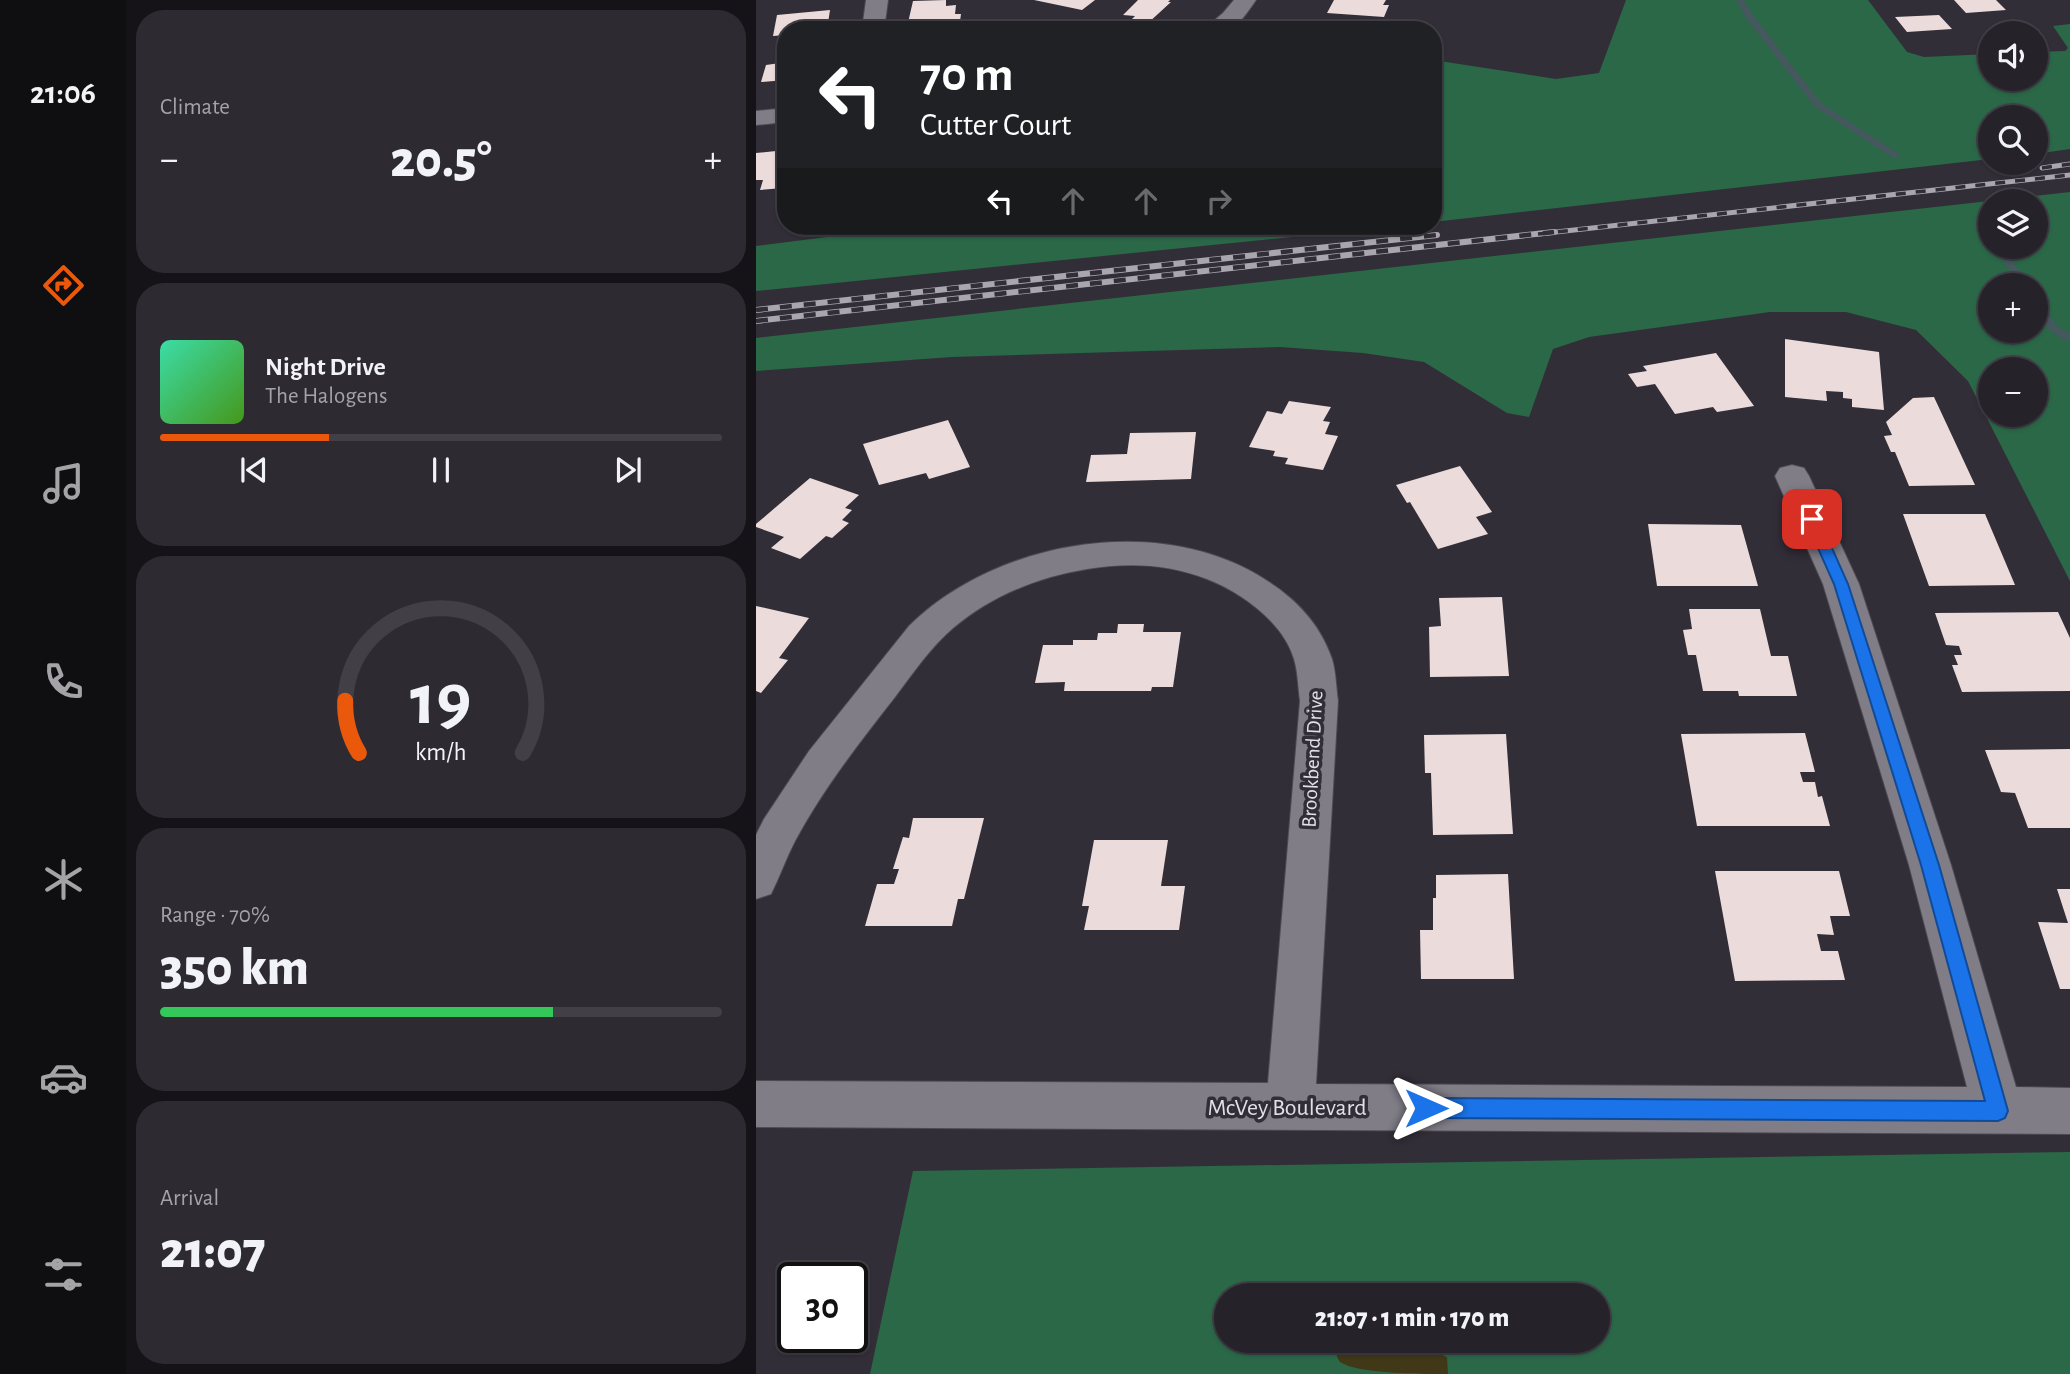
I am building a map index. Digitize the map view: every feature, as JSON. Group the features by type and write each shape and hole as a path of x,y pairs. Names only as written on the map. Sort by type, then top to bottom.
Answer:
{"street":[{"path":"874,21 877,0"},
{"path":"1227,21 1245,0"},
{"path":"756,118 777,116"},
{"path":"1792,476 1841,584 1930,865 1998,1111"},
{"name":"Brookbend Drive","path":"756,881 806,784 904,657 941,618 987,587 1037,566 1084,556 1156,553 1206,563 1255,586 1289,616 1313,658 1319,701 1290,1107"},
{"name":"McVey Boulevard","path":"756,1104 2070,1111"}],"green space":[{"path":"1626,0 1868,0 1907,52 1924,57 1978,55 1978,91 2048,91 2048,52 2065,51 2068,48 2053,26 2070,24 2070,149 2048,152 2048,105 1978,105 1978,160 1442,221 1442,61 1556,79 1599,73"},
{"path":"2070,192 2070,581 1991,427 2048,427 2048,357 1978,357 1978,401 1968,381 1916,330 1846,312 1770,312 1589,337 1553,349 1529,417 1507,413 1424,362 1363,353 1280,347 952,357 756,371 756,338 1978,202 1978,259 2048,259 2048,194"},
{"path":"843,235 1312,235 756,291 756,246"},
{"path":"2070,1152 2070,1374 870,1374 913,1171"}],"sand":[{"path":"1336,1353 1437,1353 1447,1357 1448,1374 1361,1369 1338,1360"}],"building":[{"path":"946,0 946,6 956,5 955,14 961,14 960,21 908,21 913,1"},
{"path":"1034,0 1095,0 1082,10"},
{"path":"1138,0 1171,2 1150,21 1130,21 1135,16 1123,15"},
{"path":"1334,0 1386,0 1383,5 1389,5 1384,17 1327,13"},
{"path":"1954,0 1996,0 2006,10 1966,13"},
{"path":"830,10 828,21 777,21 777,36 773,36 777,15"},
{"path":"1939,15 1952,29 1907,32 1895,17"},
{"path":"777,63 777,81 761,82 766,65"},
{"path":"776,151 777,189 760,190 763,180 756,180 756,153"},
{"path":"1785,339 1879,352 1884,410 1852,407 1852,399 1843,398 1843,392 1826,391 1827,401 1785,397"},
{"path":"1716,353 1754,406 1717,412 1713,407 1675,414 1655,384 1637,387 1628,374 1647,371 1643,366"},
{"path":"1934,397 1975,485 1909,486 1895,452 1891,452 1884,436 1892,435 1886,422 1913,398"},
{"path":"1289,401 1331,407 1323,421 1330,422 1325,434 1338,436 1323,470 1285,464 1288,458 1273,456 1275,451 1249,447 1267,411 1282,414"},
{"path":"948,420 970,467 929,479 926,473 879,485 863,444"},
{"path":"1196,432 1191,479 1086,482 1091,455 1127,454 1130,433"},
{"path":"1460,466 1492,512 1476,517 1488,534 1438,549 1410,502 1407,503 1396,485"},
{"path":"810,478 859,495 845,508 852,510 842,520 849,523 832,538 826,536 800,559 771,548 784,537 756,527 756,524"},
{"path":"1903,514 1985,514 2015,585 1929,586"},
{"path":"1648,524 1741,525 1758,586 1657,586"},
{"path":"1502,597 1509,676 1430,677 1429,627 1441,626 1439,598"},
{"path":"756,606 809,618 779,658 788,660 761,693 756,691"},
{"path":"1689,609 1760,609 1771,656 1788,656 1797,696 1739,696 1738,691 1703,691 1696,655 1688,655 1683,630 1692,629"},
{"path":"2058,612 2070,638 2070,691 1962,692 1952,665 1958,665 1954,655 1962,655 1959,646 1946,645 1935,613"},
{"path":"1118,624 1144,624 1143,632 1181,632 1173,687 1152,687 1151,691 1064,691 1065,682 1035,683 1043,645 1073,645 1073,640 1097,640 1098,633 1117,633"},
{"path":"1805,733 1815,772 1800,772 1803,782 1815,782 1818,797 1822,796 1830,826 1697,826 1681,734"},
{"path":"1506,734 1513,834 1433,835 1431,773 1425,773 1424,735"},
{"path":"2070,749 2070,828 2028,828 2015,793 2001,792 1985,750"},
{"path":"913,818 984,818 964,899 958,899 952,926 865,926 877,884 894,884 899,869 893,869 903,837 909,838"},
{"path":"1094,840 1168,840 1161,886 1185,886 1179,930 1084,930 1089,906 1082,906"},
{"path":"1715,871 1839,871 1850,916 1830,916 1834,935 1817,934 1821,951 1838,951 1845,980 1735,981"},
{"path":"1508,874 1514,979 1421,979 1420,930 1433,930 1436,875"},
{"path":"2057,889 2070,889 2070,989 2060,989 2038,922 2068,923"}],"waterway":[{"path":"1740,0 1749,16 1818,105 1896,156"},
{"path":"2006,259 2016,273"},
{"path":"2048,320 2053,328 2070,339"}],"railway":[{"path":"2048,167 2070,164"},
{"path":"1538,234 2070,175"},
{"path":"756,321 1554,232"},
{"path":"756,310 1437,235"}],"route":[{"path":"1426,1108 1998,1111 1930,865 1841,584 1812,519"}]}
